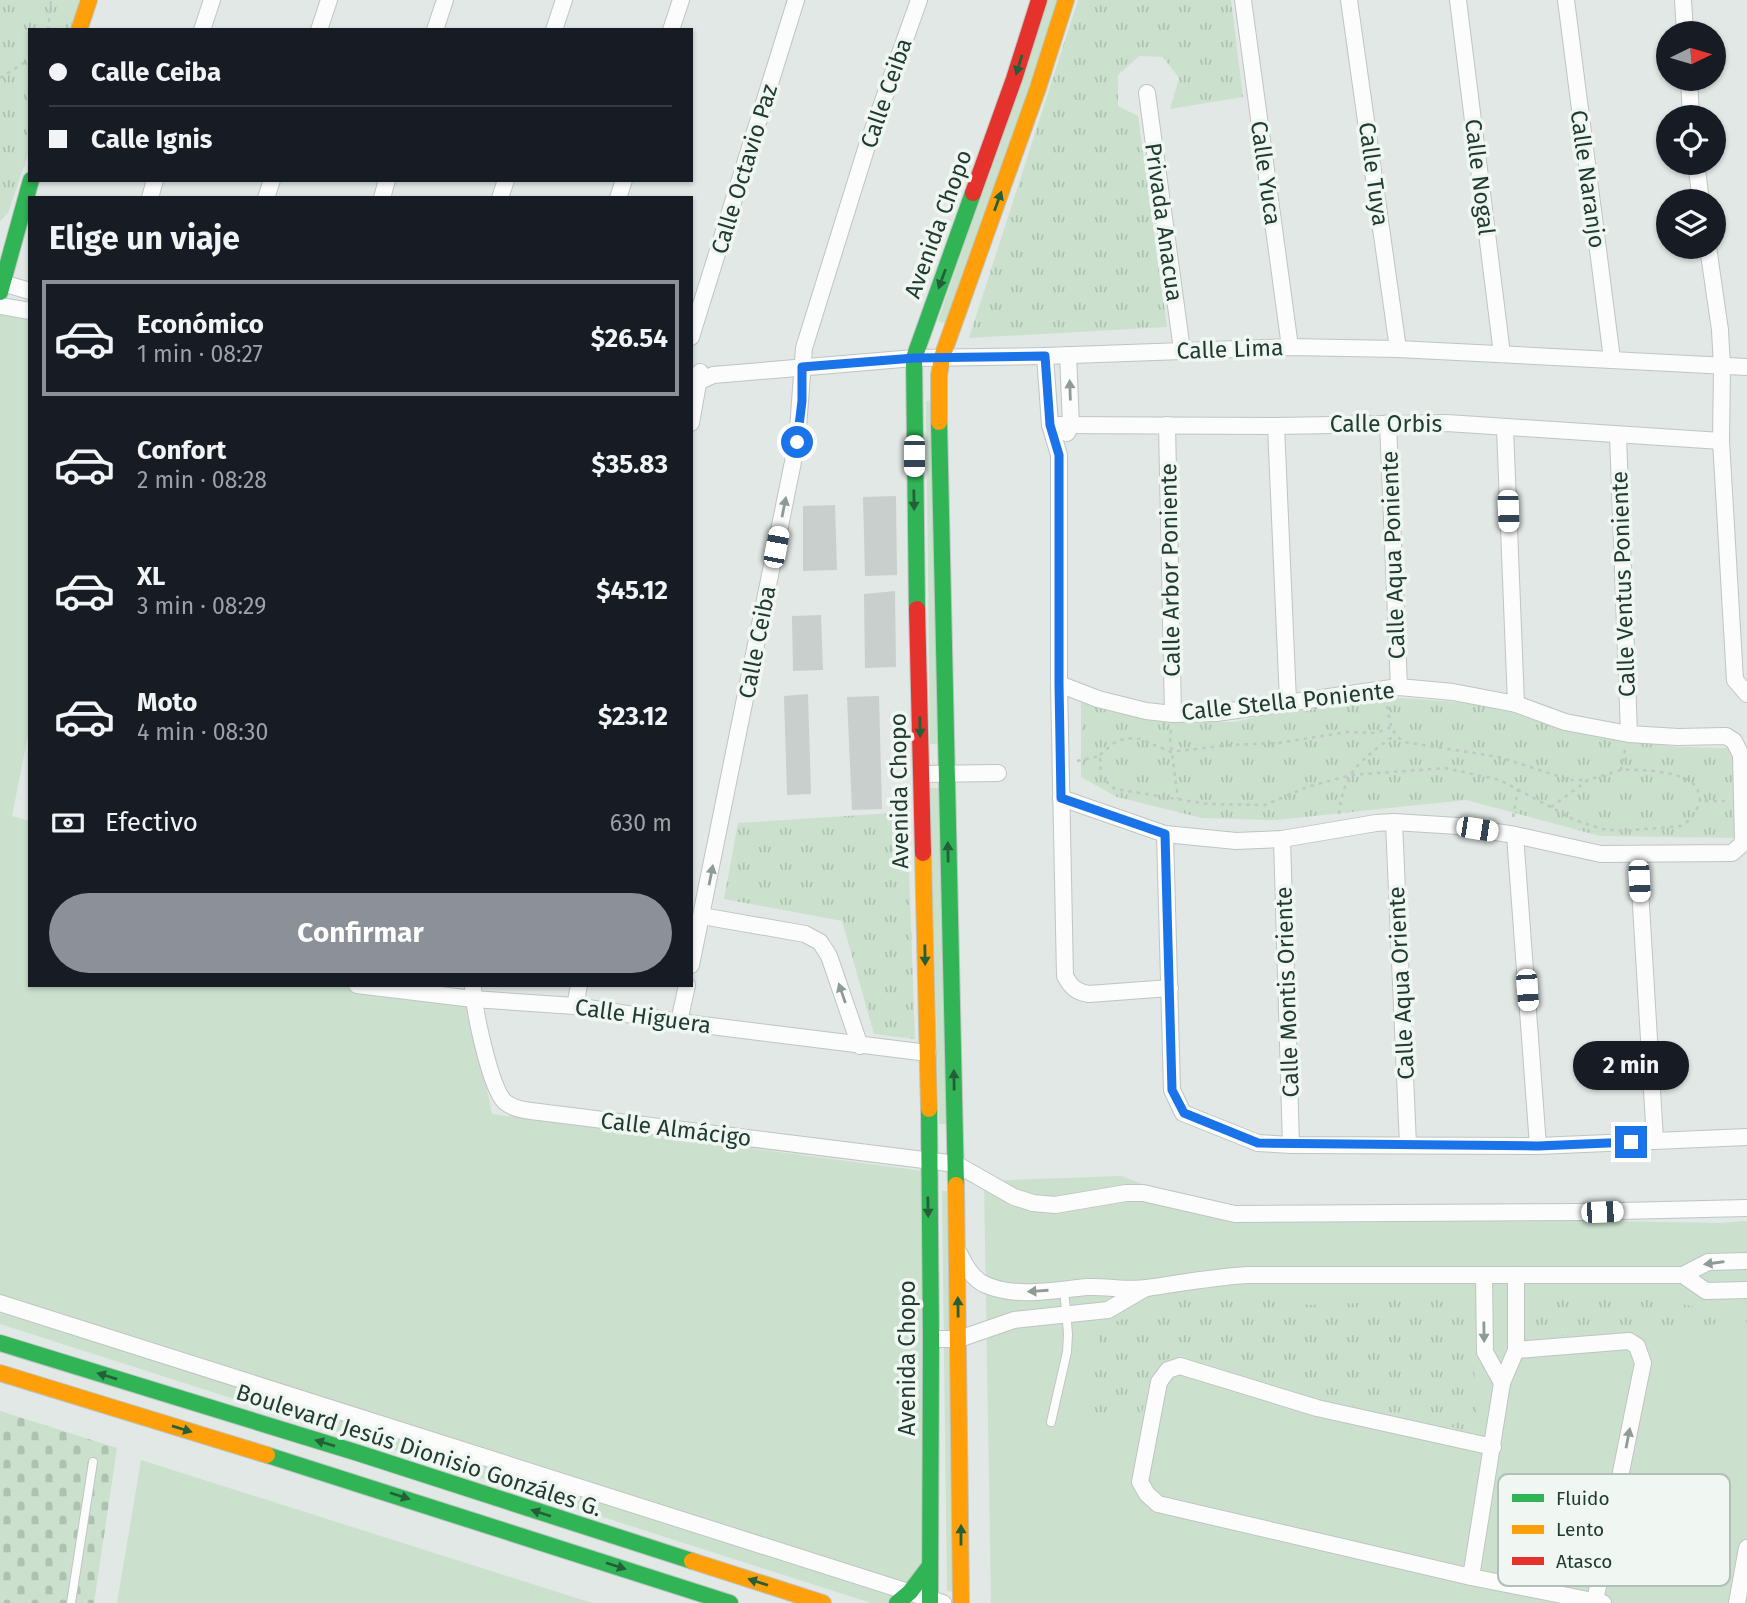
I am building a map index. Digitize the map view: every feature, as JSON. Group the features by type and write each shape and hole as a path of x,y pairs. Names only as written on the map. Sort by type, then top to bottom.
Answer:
{"street":[{"path":"80,28 89,0"},
{"path":"203,28 212,0"},
{"path":"320,28 329,0"},
{"path":"436,28 445,0"},
{"path":"555,28 564,0"},
{"path":"672,28 681,0"},
{"name":"Calle Octavio Paz","path":"693,331 796,0"},
{"name":"Calle Ceiba","path":"693,956 797,442 806,340 866,149 919,0"},
{"name":"Avenida Chopo","path":"934,1602 929,1567 931,1339 928,1053 914,509 914,358 1014,79 1039,0"},
{"name":"Avenida Chopo","path":"961,1603 956,1164 939,376 942,357 1038,88 1066,0"},
{"name":"Calle Yuca","path":"1243,0 1290,346"},
{"name":"Calle Tuya","path":"1349,0 1398,349"},
{"name":"Calle Nogal","path":"1458,0 1502,354"},
{"name":"Calle Naranjo","path":"1566,0 1612,359"},
{"path":"1683,0 1684,21"},
{"name":"Privada Anacua","path":"1147,93 1182,350"},
{"path":"28,291 1,288 6,240 30,182"},
{"path":"1710,259 1723,367 1721,441 1735,680 1747,694"},
{"path":"0,306 28,311"},
{"name":"Calle Lima","path":"699,375 914,358 1045,356 1290,346 1747,367"},
{"path":"1059,455 1071,425 1068,355"},
{"path":"1045,356 1050,425 1059,455 1059,684 1065,976 1078,992 1089,994 1170,988"},
{"path":"693,411 699,375"},
{"name":"Calle Aqua Poniente","path":"1388,423 1392,688"},
{"name":"Calle Orbis","path":"1050,425 1276,426 1447,423 1721,441"},
{"name":"Calle Arbor Poniente","path":"1167,425 1173,714"},
{"path":"1276,426 1287,701"},
{"path":"1505,428 1516,704"},
{"name":"Calle Ventus Poniente","path":"1618,435 1629,734"},
{"name":"Calle Stella Poniente","path":"1059,684 1098,699 1146,711 1173,714 1216,713 1392,688 1453,692 1516,704 1565,722 1629,734 1726,736 1734,741 1741,755 1742,801"},
{"path":"921,774 998,773"},
{"path":"1061,798 1165,834 1236,841 1282,839 1394,822 1458,826 1515,835 1601,854 1638,855 1732,853 1743,840 1742,801"},
{"name":"Calle Aqua Oriente","path":"1394,822 1408,1145"},
{"path":"1165,834 1172,1090 1184,1113 1258,1143 1291,1145 1538,1146 1747,1137"},
{"path":"1515,835 1538,1146"},
{"name":"Calle Montis Oriente","path":"1282,839 1291,1145"},
{"path":"1638,855 1655,1140"},
{"path":"702,916 805,934 820,942 829,956 860,1046"},
{"name":"Calle Higuera","path":"392,987 473,992 678,1022 928,1053"},
{"path":"575,1006 579,987"},
{"path":"678,1022 687,987"},
{"name":"Calle Almácigo","path":"473,992 498,1091 504,1101 520,1109 956,1164"},
{"path":"956,1164 1014,1197 1032,1203 1055,1205 1126,1193 1143,1193 1200,1208 1248,1214 1747,1208"},
{"path":"957,1250 973,1276 983,1284 1026,1292 1106,1286 1144,1289 1178,1282 1248,1275 1683,1275 1708,1262 1747,1261"},
{"path":"1683,1275 1706,1291 1747,1290"},
{"path":"1484,1276 1485,1352 1502,1383"},
{"path":"1471,1577 1502,1383 1516,1350 1516,1276"},
{"path":"931,1339 959,1339 1014,1320 1108,1310 1144,1289"},
{"path":"0,1303 910,1592 934,1602"},
{"path":"1516,1350 1629,1341 1637,1346 1643,1363 1623,1474"},
{"name":"Boulevard Jesús Dionisio Gonzáles G.","path":"0,1343 345,1449 823,1603"},
{"path":"1493,1447 1317,1408 1180,1366 1168,1370 1160,1382 1140,1482 1147,1494 1158,1503 1498,1582"},
{"path":"0,1373 380,1490 730,1603"},
{"path":"1737,1603 1747,1548"},
{"path":"897,1603 910,1592 929,1567"},
{"path":"1517,1586 1600,1602"}],"lane":[{"path":"1051,1422 1067,1352 1064,1289"},
{"path":"71,1603 93,1462"}],"path":[{"path":"48,28 51,0"},
{"path":"0,78 28,60"},
{"path":"1100,756 1101,777 1115,789 1208,804 1265,805 1307,787 1351,775 1445,768 1500,780 1575,820 1602,829 1622,831 1681,826 1689,821 1697,810 1700,801 1698,788 1689,779 1636,769 1621,770 1588,780 1570,780 1499,757 1404,742 1395,735 1391,727 1392,688"},
{"path":"1173,714 1170,738 1178,799"},
{"path":"1060,765 1100,756 1114,743 1126,738 1140,739 1171,752 1228,745 1278,744 1347,732 1376,733 1391,727"},
{"path":"1621,770 1629,734"},
{"path":"1338,829 1342,791 1351,775 1362,759 1395,735"},
{"path":"1551,807 1588,780"},
{"path":"1515,835 1513,818 1518,789"},
{"path":"1700,801 1742,801"}],"green space":[{"path":"0,0 80,0 71,28 28,28 28,155 8,213 0,221"},
{"path":"1048,0 1061,0 949,324 938,321"},
{"path":"1078,0 1231,0 1243,97 1170,109 1179,78 1163,57 1139,56 1118,75 1118,106 1138,116 1167,327 969,338"},
{"path":"0,299 28,307 28,735 12,816 28,820 28,987 358,987 471,1007 492,1114 923,1171 926,1603 871,1603 0,1324"},
{"path":"937,400 940,744 930,744 926,401"},
{"path":"1401,698 1470,703 1567,729 1677,747 1734,748 1739,838 1600,836 1466,800 1276,820 1202,818 1117,797 1081,777 1081,701 1169,722 1235,722 1295,708"},
{"path":"930,788 940,788 949,1124 939,1124"},
{"path":"907,812 915,1039 874,1034 842,921 724,899 738,823"},
{"path":"1121,1176 1224,1214 1720,1223 1747,1221 1747,1603 991,1603 984,1181"},
{"path":"942,1191 950,1191 956,1592 947,1591"},
{"path":"1629,1292 1708,1310 1747,1310 1747,1322 1531,1338 1527,1305 1535,1293"},
{"path":"1459,1293 1469,1301 1479,1433 1349,1405 1186,1356 1164,1360 1155,1368 1149,1381 1141,1419 1085,1417 1100,1328 1172,1299 1201,1295 1276,1297 1309,1305 1380,1302 1408,1294"},
{"path":"0,1411 117,1448 94,1603 0,1603"},
{"path":"141,1460 592,1603 117,1603"}],"building":[{"path":"896,496 897,575 865,576 863,497"},
{"path":"835,505 837,570 803,571 803,506"},
{"path":"895,591 896,667 865,668 864,594"},
{"path":"821,615 823,670 793,671 792,616"},
{"path":"808,694 811,794 787,795 784,696"},
{"path":"879,696 882,809 852,810 847,697"}],"traffic: fast":[{"path":"0,292 30,182"},
{"path":"917,609 914,358 973,193"},
{"path":"939,422 956,1185"},
{"path":"929,1109 930,1603"},
{"path":"0,1343 358,1453 692,1561"},
{"path":"267,1455 730,1603"},
{"path":"897,1603 910,1592 929,1567"}],"traffic: slow":[{"path":"80,28 89,0"},
{"path":"939,422 939,376 942,357 1038,88 1066,0"},
{"path":"923,853 929,1109"},
{"path":"956,1185 961,1603"},
{"path":"0,1373 267,1455"},
{"path":"692,1561 823,1603"}],"traffic: jam":[{"path":"973,193 1039,0"},
{"path":"917,609 923,853"}],"route":[{"path":"797,442 802,401 802,367 914,358 1045,356 1050,425 1059,455 1061,798 1165,834 1172,1090 1184,1113 1258,1143 1538,1146 1631,1142"}]}
